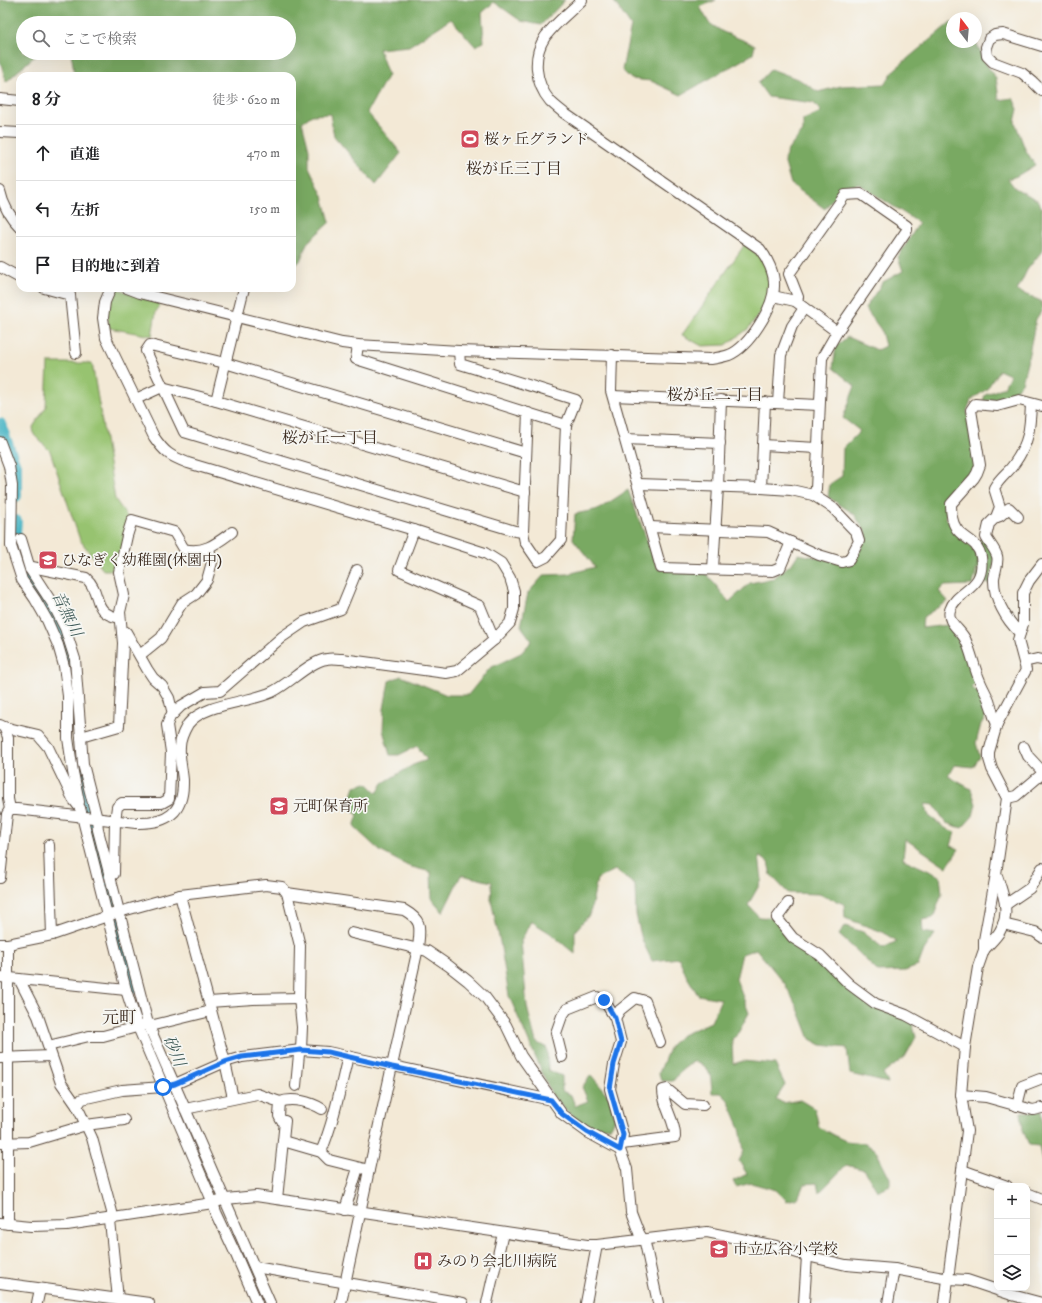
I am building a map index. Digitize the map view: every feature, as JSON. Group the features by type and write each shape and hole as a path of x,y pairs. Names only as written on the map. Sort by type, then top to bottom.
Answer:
{"street":[{"path":"137,292 358,346 459,351 711,359 730,354 748,341 770,305 775,284 766,257 760,249 564,113 550,102 541,88 537,67 538,55 545,38 582,0"},
{"path":"1042,46 1003,34 995,35 989,39 986,47 987,56 993,62 1022,73 1042,91"},
{"path":"0,99 16,101"},
{"path":"0,132 16,133"},
{"path":"0,191 6,208 16,222"},
{"path":"795,301 798,297 789,274 844,195 861,194 906,226 907,230 837,332 822,358 816,489 813,495"},
{"path":"0,267 16,276"},
{"path":"61,292 70,294 76,353"},
{"path":"10,810 81,812 97,819 148,823 158,822 177,810 182,796 180,746 182,733 199,715 210,710 271,693 284,686 314,664 326,659 342,659 446,673 457,672 494,640 510,623 514,609 514,591 510,578 501,563 485,553 414,530 196,466 171,457 154,437 106,338 103,318 105,302 109,292"},
{"path":"216,400 243,292"},
{"path":"773,296 795,301 837,332"},
{"path":"778,403 780,355 792,326 804,308"},
{"path":"523,532 515,531 184,432 146,351 150,345 225,363 526,453"},
{"path":"358,346 356,359 566,425"},
{"path":"459,351 460,364 576,400 566,425 561,540 546,557 538,561 525,542 523,532 528,413"},
{"path":"612,355 611,391 662,568 773,571 780,568 791,542"},
{"path":"136,399 162,387 216,400 525,492"},
{"path":"613,396 764,402 819,406"},
{"path":"713,570 722,400"},
{"path":"998,724 994,718 990,704 980,681 966,639 950,620 950,610 956,600 975,585 980,573 981,563 980,550 956,528 951,511 951,504 974,478 980,465 971,410 975,404 997,406 1019,400 1042,406"},
{"path":"761,488 764,402"},
{"path":"996,517 1000,507 994,488 999,479 1014,465 1025,445 1030,430 1031,404"},
{"path":"625,439 720,443"},
{"path":"0,442 9,466 12,486 11,546 22,580 47,620 58,645 64,666 68,696 68,738 73,772 81,812 126,990 138,1027 163,1087 216,1212 257,1303"},
{"path":"763,445 817,448"},
{"path":"638,484 761,488 791,490 813,495 833,508 856,532 859,541 849,560 842,562 819,555 768,532 650,527"},
{"path":"1018,517 1009,508 989,524 986,537 997,556 994,578 1002,609 1013,626 1020,633"},
{"path":"80,737 119,726 123,643 120,612 124,595 119,572 132,520 174,532 184,549 190,550 209,548 232,532"},
{"path":"414,530 399,570 480,606 494,640"},
{"path":"21,539 30,569 54,606 65,628 75,659 83,764 97,819 98,830 148,1024 226,1199 270,1303"},
{"path":"140,655 161,638 182,603 196,594 208,580 212,562 209,548"},
{"path":"944,1303 967,1131 961,1095 965,1047 978,967 984,950 984,940 996,874 1007,798 992,769 989,759 989,752 998,724 1026,670 1018,640 1024,624 1023,593 1028,581 1042,564"},
{"path":"30,569 32,567 86,578 91,582 99,605 104,612 110,616 120,618"},
{"path":"169,799 171,752 167,725 170,717 181,706 205,692 220,691 282,637 304,622 341,609 357,570"},
{"path":"122,632 126,632 147,669 153,678 162,686 169,698 173,714"},
{"path":"1024,662 1037,659 1042,660"},
{"path":"2,726 38,735 48,747 73,799 81,812"},
{"path":"0,878 2,839 7,814 10,810 4,766 8,737 2,726"},
{"path":"1024,747 1028,756 1042,771"},
{"path":"110,875 114,874 115,821 117,807 122,803 162,803 173,798 178,774 182,773"},
{"path":"1007,798 1016,796 1042,774"},
{"path":"49,845 52,935"},
{"path":"1006,905 1030,888 1042,868"},
{"path":"984,950 1000,932 1004,924 1006,905 996,874"},
{"path":"296,1086 299,1054 301,1050 302,1027 298,998 300,946 288,893 282,887 266,885 180,895 119,912 52,935 4,944 4,1223 31,1226 67,1225 112,1217 213,1203 226,1199 256,1196 597,1246 707,1232 776,1246 807,1256 846,1265 894,1270 948,1279 967,1280 1042,1303"},
{"path":"288,893 404,910 414,916 420,926 418,948 341,1303"},
{"path":"180,895 225,1062 233,1098"},
{"path":"788,903 777,918 793,938 820,955 849,984 876,1004 906,1015 965,1047"},
{"path":"1004,924 1035,932 1042,937"},
{"path":"352,933 427,951 468,981 485,997 506,1025 521,1056 562,1114 587,1132 621,1147 675,1137 675,1130 663,1100 663,1090 667,1089 685,1104 704,1105"},
{"path":"4,978 126,990"},
{"path":"19,979 38,1016 61,1083 77,1106 92,1138 112,1212 110,1221 118,1299"},
{"path":"562,1057 556,1033 562,1016 567,1009 597,997 604,1000 615,1018 621,1042 614,1064 610,1089 623,1135 621,1147 627,1169 631,1212 644,1240 658,1303"},
{"path":"4,1058 50,1051 89,1036 103,1036 148,1024 154,1025 210,1006 253,998 298,998"},
{"path":"615,1018 620,1010 635,998 645,1001 660,1042"},
{"path":"77,1106 82,1099 122,1090 163,1087 175,1084 225,1062 242,1057 301,1050 328,1052 348,1056 392,1067 551,1100"},
{"path":"321,1152 328,1136 338,1101 348,1056"},
{"path":"1017,1106 1022,1086 1040,1079"},
{"path":"185,1108 257,1094 280,1102 285,1100 300,1101 322,1108"},
{"path":"961,1095 986,1097 1033,1110 1042,1108"},
{"path":"277,1199 285,1121 281,1120 279,1116 280,1102"},
{"path":"4,1143 29,1142 86,1125 124,1120"},
{"path":"283,1141 321,1152 329,1160 369,1170"},
{"path":"345,1210 358,1168"},
{"path":"962,1170 999,1183"},
{"path":"1030,1195 1042,1199"},
{"path":"487,1303 503,1233"},
{"path":"586,1303 597,1246"},
{"path":"804,1303 807,1256"},
{"path":"255,1267 463,1303"},
{"path":"888,1303 894,1270"},
{"path":"0,1283 97,1300 118,1299 149,1303"},
{"path":"37,1303 40,1289"}],"green space":[{"path":"0,0 565,0 541,25 521,21 494,2 482,13 484,42 475,46 451,19 409,46 379,49 388,75 367,112 401,153 376,185 334,136 330,114 312,115 302,122 309,149 309,167 323,196 330,222 307,243 300,261 296,265 296,72 72,72 74,71 72,60 296,60 296,16 16,16 16,60 30,60 6,82 0,60"},
{"path":"613,0 716,0 700,7 709,23 723,32 755,45 753,54 681,95 651,81 631,79 622,70 631,26"},
{"path":"946,26 946,48 979,48 986,64 996,78 999,100 1013,98 1018,109 1015,122 1025,149 1035,165 1017,176 1008,179 1015,188 1039,201 1042,210 1042,251 1027,270 1017,291 1041,301 1042,310 1036,319 1022,383 1006,399 983,401 985,395 1004,387 1010,375 999,370 987,389 971,400 967,411 977,468 949,502 946,518 954,530 979,554 973,585 944,586 939,591 948,601 923,617 922,628 948,625 962,640 976,683 971,687 981,695 989,712 981,724 976,743 980,757 973,767 954,765 948,776 971,789 976,804 973,816 962,828 946,823 934,805 925,804 929,816 945,828 955,832 951,846 959,849 947,867 905,839 903,859 940,876 942,894 933,918 922,920 923,932 935,934 924,950 918,966 905,971 878,972 839,935 845,926 863,932 883,948 897,941 880,931 845,918 844,904 819,894 788,893 771,875 768,862 759,856 762,880 748,905 759,917 776,918 789,938 805,954 824,961 846,985 912,1022 916,1037 905,1057 883,1074 888,1083 850,1074 847,1048 821,1045 810,1039 799,1011 785,984 756,949 742,954 736,979 749,1013 737,1035 732,1039 733,1064 743,1061 775,1064 785,1085 776,1099 783,1103 800,1100 815,1109 819,1127 846,1141 863,1143 875,1149 890,1178 890,1185 877,1191 865,1170 846,1165 819,1193 817,1183 804,1184 798,1198 787,1201 776,1190 751,1183 736,1187 733,1181 747,1174 739,1161 744,1151 740,1128 728,1100 721,1093 712,1093 709,1073 704,1066 694,1061 682,1070 673,1081 661,1081 659,1073 670,1046 682,1035 711,1022 721,999 698,995 686,975 679,958 652,961 642,940 636,915 635,885 615,870 597,879 590,914 575,931 575,954 550,933 531,921 521,941 527,1007 536,1042 547,1048 548,1070 562,1076 562,1091 571,1095 575,1106 588,1101 582,1087 591,1075 610,1098 615,1119 611,1127 596,1129 579,1123 552,1095 509,996 491,900 492,882 461,875 443,912 432,899 431,872 408,866 380,851 354,827 358,815 349,808 355,786 367,783 377,793 383,783 413,765 427,760 417,746 399,755 390,755 383,730 384,709 389,681 401,676 447,695 468,695 490,668 521,653 532,641 521,626 528,593 544,575 568,574 595,567 573,539 575,514 599,509 628,490 658,569 706,573 729,602 750,583 774,578 793,562 798,554 854,564 867,534 854,514 828,497 830,484 842,476 843,448 860,431 843,418 855,386 833,368 836,346 847,337 877,350 885,346 881,330 865,308 883,282 903,271 898,257 919,223 859,184 841,188 825,209 791,184 784,160 788,150 803,131 803,120 821,112 814,103 768,97 758,83 771,69 800,80 818,92 841,86 885,84 894,70"},
{"path":"745,244 763,259 771,283 770,292 761,312 748,329 726,345 702,346 682,335"},
{"path":"113,292 126,292 160,303 156,312 152,336 109,328 107,307"},
{"path":"48,363 92,363 115,499 130,521 117,570 103,570 80,540 50,451 34,435 33,427 46,407"},
{"path":"983,538 995,557 990,583 977,583 978,542"},
{"path":"1042,1111 1042,1161 1039,1146 1029,1145 1023,1130 1021,1112"}],"waterway":[{"name":"音無川","path":"0,424 16,468 16,496"},
{"name":"音無川","path":"16,521 15,532 23,565 32,585 48,605 63,635 72,677"},
{"name":"砂川","path":"79,763 85,801 134,988"}],"place":[{"name":"桜ヶ丘グランド","path":"470,139"},
{"name":"ひなぎく幼稚園(休園中)","path":"48,560"},
{"name":"元町保育所","path":"279,806"},
{"name":"市立広谷小学校","path":"719,1249"},
{"name":"みのり会北川病院","path":"423,1261"}],"district":[{"name":"桜が丘三丁目","path":"514,169"},
{"name":"桜が丘二丁目","path":"715,395"},
{"name":"桜が丘一丁目","path":"330,438"},
{"name":"元町","path":"119,1018"}],"route":[{"path":"163,1087 175,1084 225,1062 242,1057 301,1050 328,1052 551,1100 562,1114 587,1132 620,1150 623,1135 610,1089 614,1064 621,1042 615,1018 604,1000"}]}
